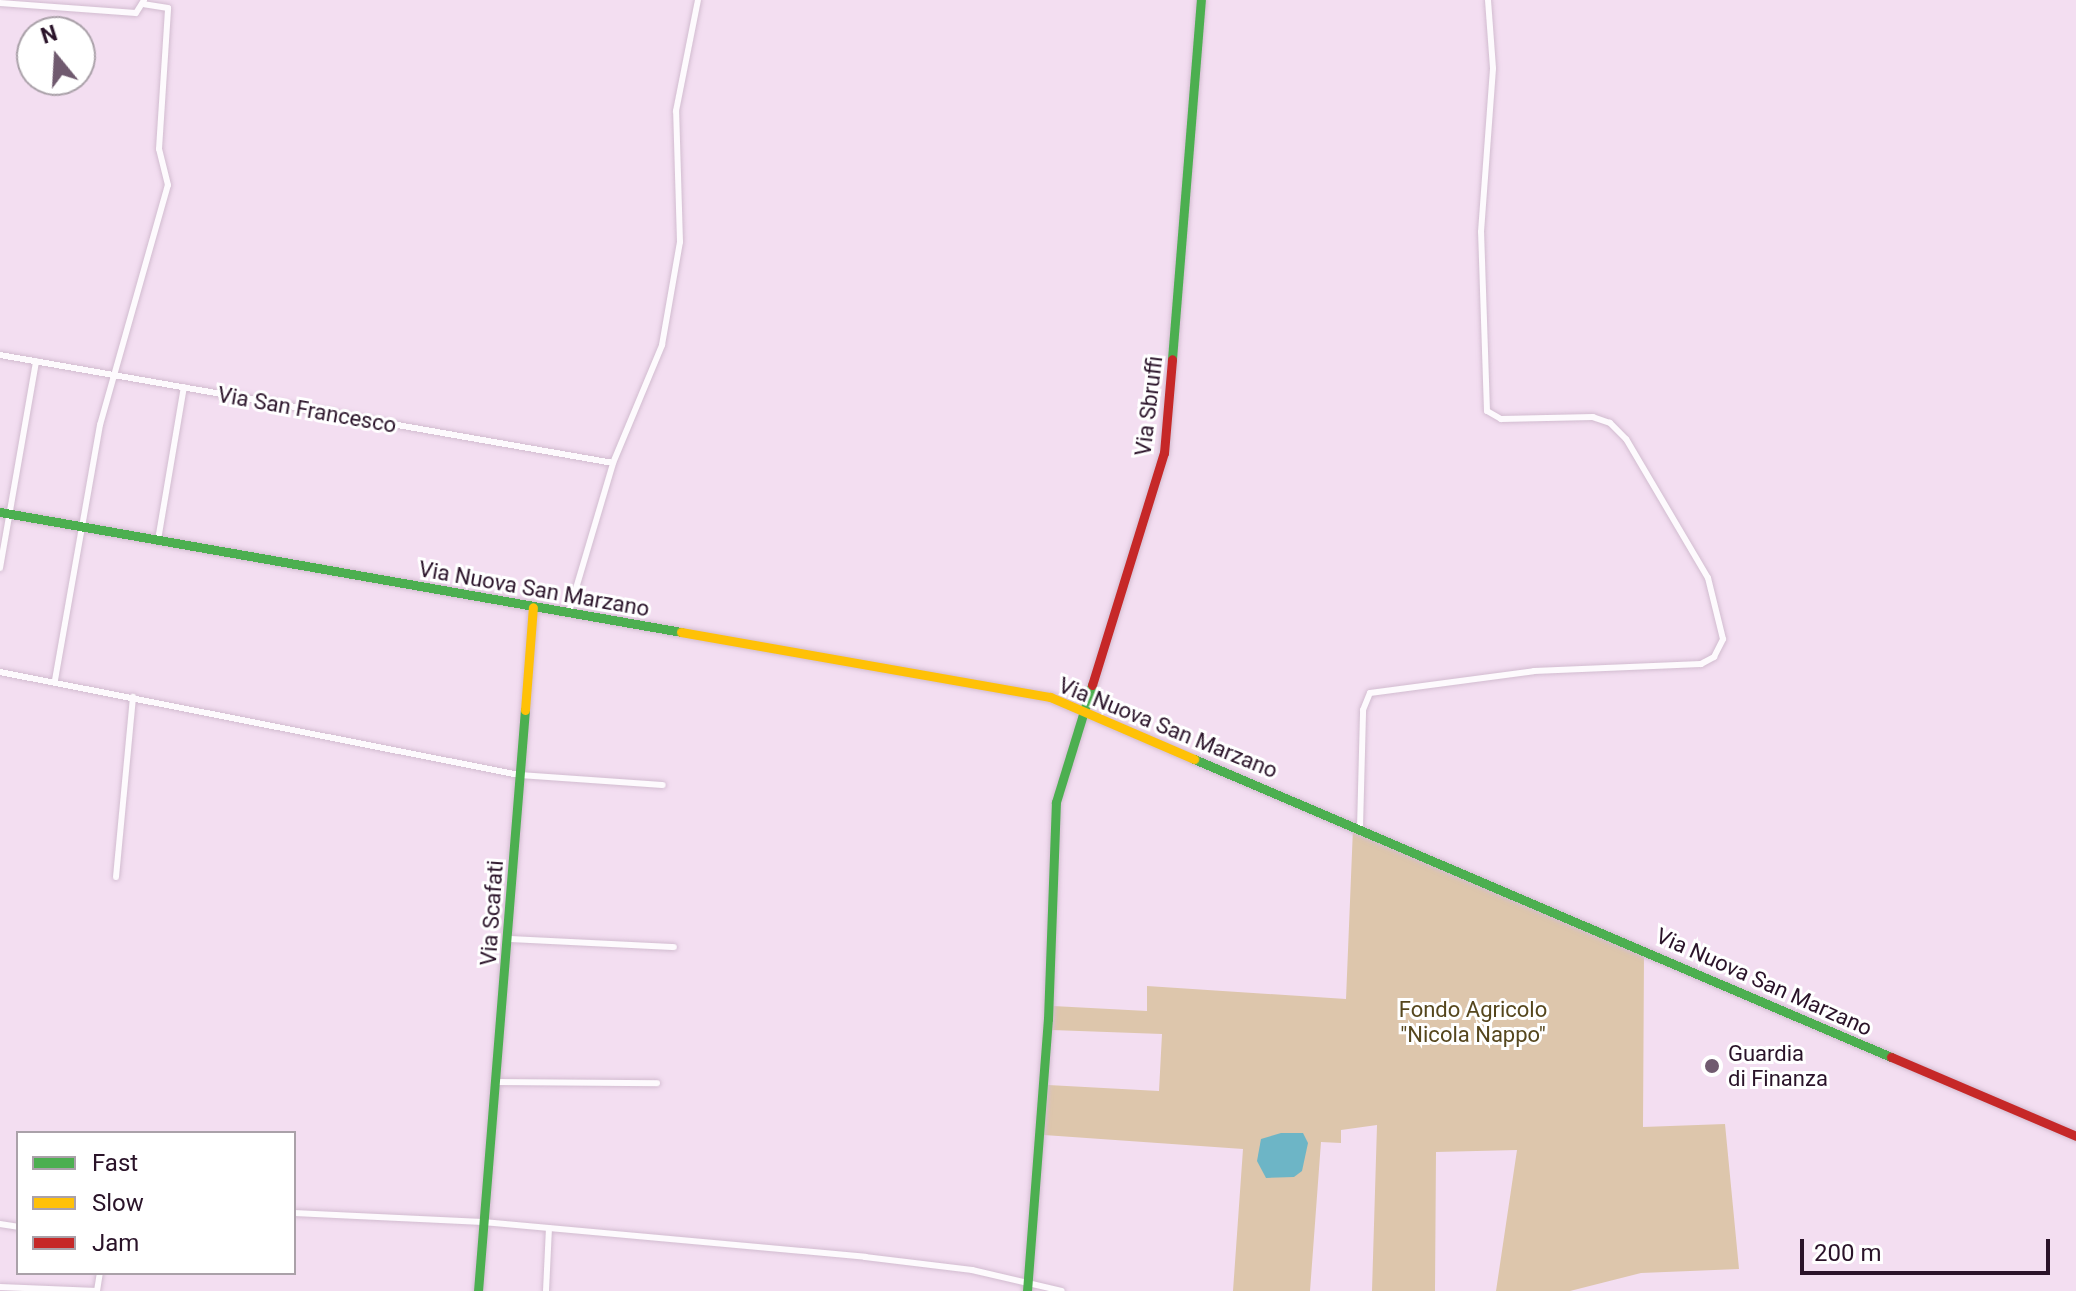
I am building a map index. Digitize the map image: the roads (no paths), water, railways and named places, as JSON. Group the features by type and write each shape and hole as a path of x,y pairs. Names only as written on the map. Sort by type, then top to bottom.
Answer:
{"street":[{"path":"569,612 613,463 660,354 680,242 676,111 698,0"},
{"name":"Via Sbruffi","path":"1027,1286 1048,1019 1056,802 1164,453 1201,0"},
{"path":"1360,828 1363,710 1370,693 1534,671 1701,664 1714,657 1723,639 1708,578 1626,439 1610,423 1593,417 1501,419 1487,411 1481,232 1493,68 1488,0"},
{"path":"0,3 136,13 144,2 168,8 159,149 168,185 113,375 55,680"},
{"name":"Via San Francesco","path":"0,355 613,463"},
{"path":"0,568 4,512 36,361"},
{"path":"158,540 184,387"},
{"name":"Via Nuova San Marzano","path":"4,512 989,685 1084,709 2076,1136"},
{"name":"Via Scafati","path":"478,1291 533,607"},
{"path":"0,672 55,680 519,775 663,785"},
{"path":"116,877 133,697"},
{"path":"508,939 674,947"},
{"path":"497,1082 657,1083"},
{"path":"296,1213 483,1222 865,1257 1062,1291"},
{"path":"546,1291 549,1228"},
{"path":"0,1287 97,1291"}],"water":[{"path":"1281,1133 1303,1133 1308,1143 1302,1171 1294,1177 1266,1178 1257,1161 1261,1139"}],"place":[{"name":"Guardia di Finanza","path":"1712,1066"}],"park label":[{"name":"Fondo Agricolo \"Nicola Nappo\"","path":"1473,1022"}]}
